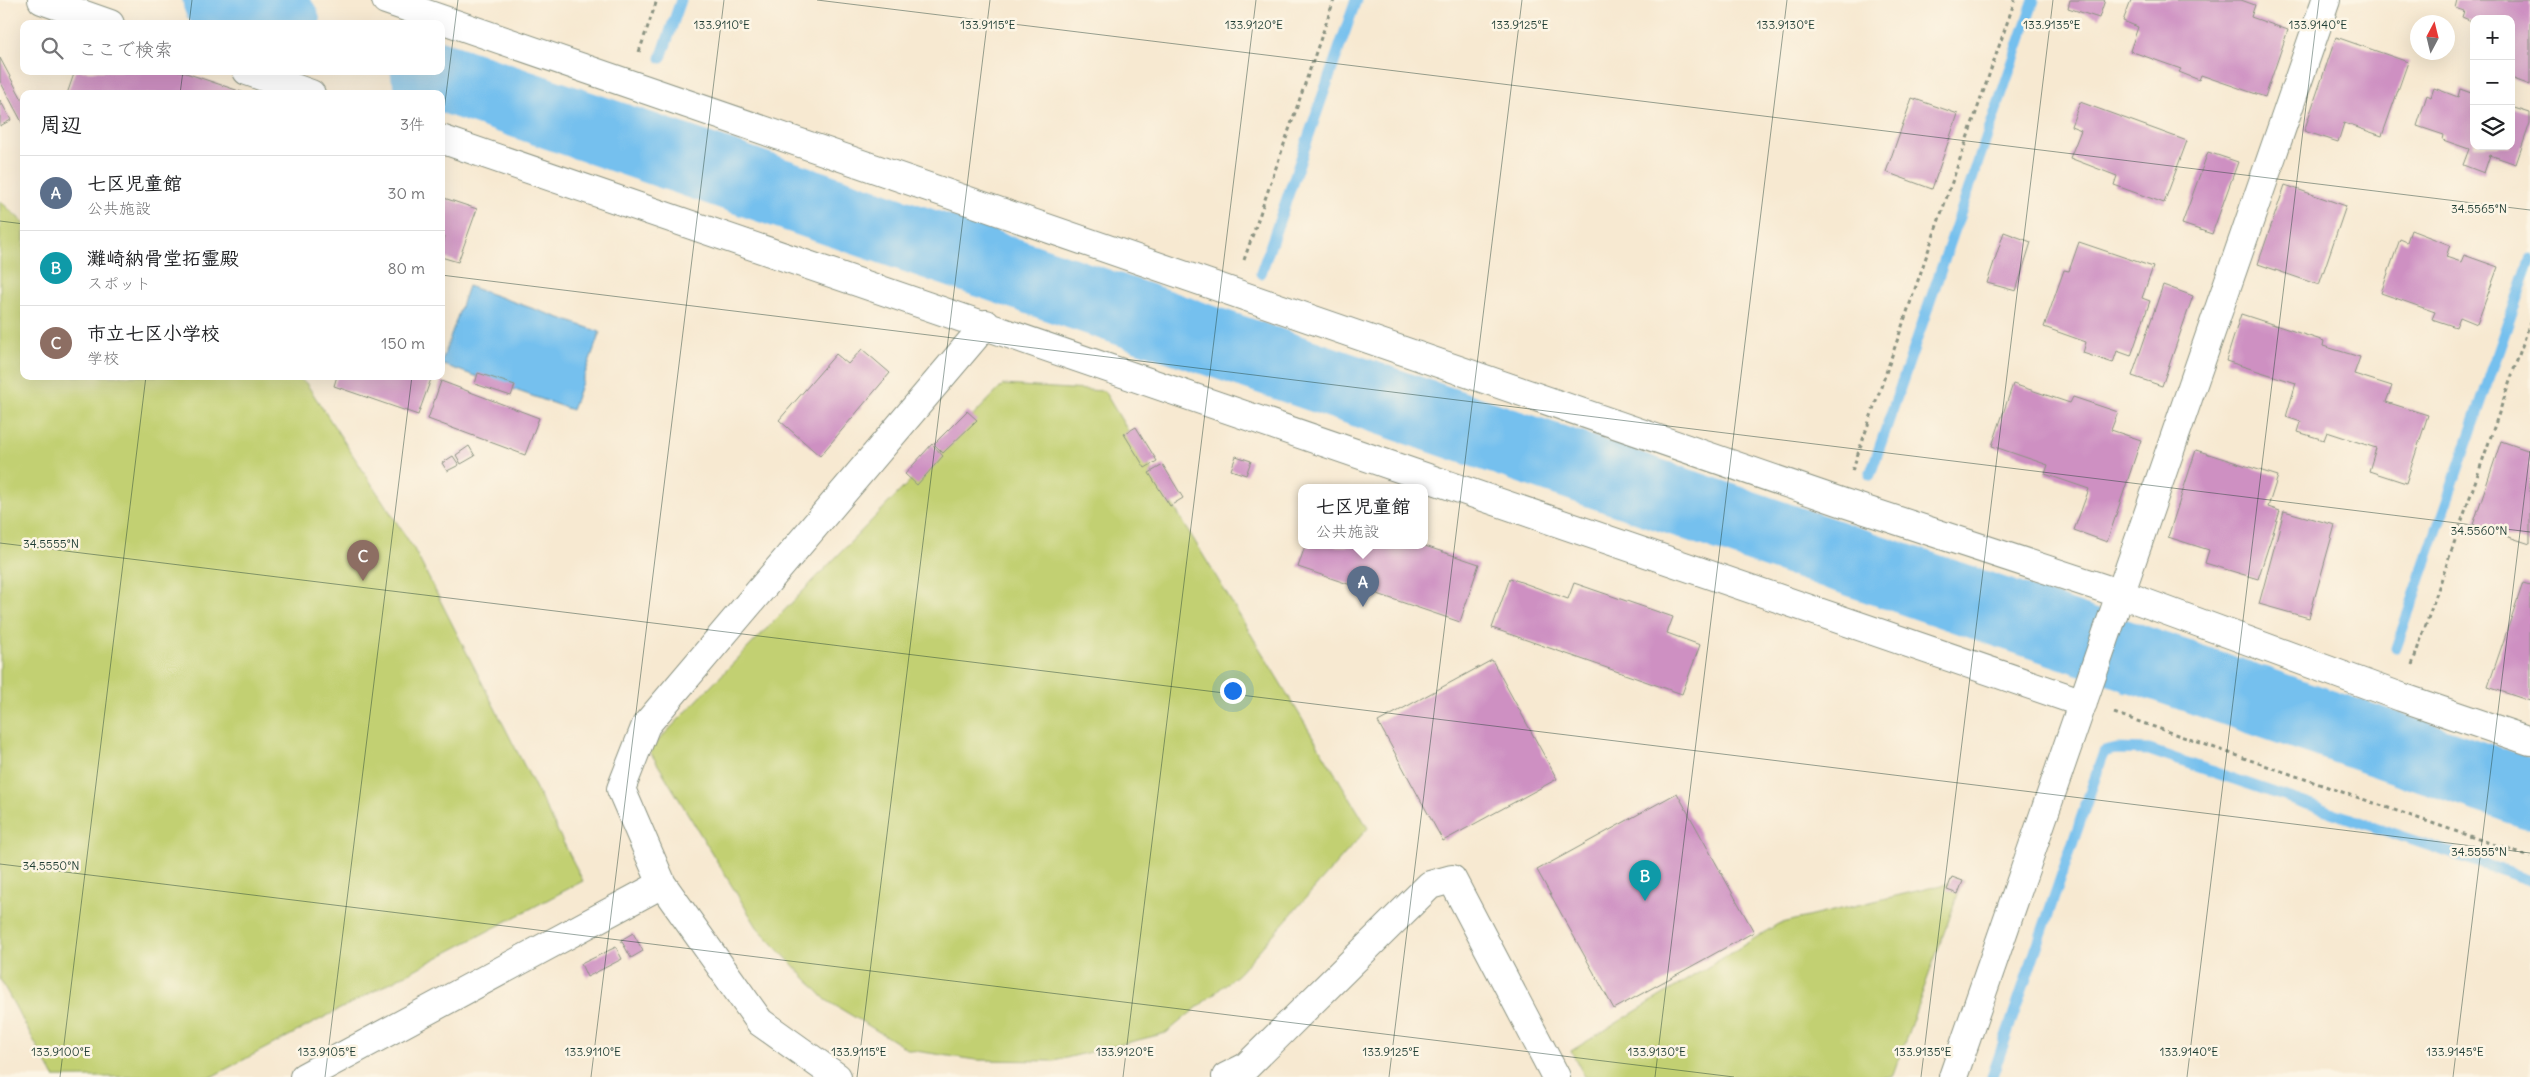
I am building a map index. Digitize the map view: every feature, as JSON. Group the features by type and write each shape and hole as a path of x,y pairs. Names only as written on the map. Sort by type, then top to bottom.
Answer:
{"street":[{"path":"42,0 99,20"},
{"path":"386,0 444,20"},
{"path":"1953,1077 2326,0"},
{"path":"445,20 1841,502 2118,601 2530,741"},
{"path":"258,75 300,90"},
{"path":"445,140 2085,695"},
{"path":"837,1077 760,1022 662,884 621,788 646,725 986,324"},
{"path":"1226,1077 1246,1067 1430,885 1452,879 1556,1077"},
{"path":"304,1077 662,884"}],"path":[{"path":"627,83 657,0"},
{"path":"1233,292 1334,0"},
{"path":"1841,502 2015,0"},
{"path":"2401,697 2530,323"},
{"path":"2085,695 2530,857"}],"green space":[{"path":"0,201 20,219 20,380 300,380 306,383 414,549 583,881 211,1077 54,1077 0,979"},
{"path":"1003,385 1104,391 1368,828 1238,974 1166,1033 1054,1061 976,1060 909,1050 826,1000 757,927 649,750"},
{"path":"1963,880 1892,1077 1585,1077 1571,1051 1778,924"}],"water":[{"path":"468,286 600,332 572,410 445,365 445,352"}],"building":[{"path":"2070,0 2105,0 2099,18 2068,8"},
{"path":"2131,0 2241,0 2255,5 2251,17 2288,30 2265,97 2201,75 2199,80 2179,72 2181,69 2130,51 2138,27 2123,21"},
{"path":"2457,0 2530,0 2530,85 2515,79 2515,15 2470,15 2470,20 2462,17 2464,11 2455,8"},
{"path":"2336,37 2408,62 2382,136 2344,123 2338,142 2304,131"},
{"path":"0,58 20,96 20,118 0,81"},
{"path":"74,75 192,75 236,90 68,90"},
{"path":"2434,88 2458,97 2460,89 2470,93 2470,150 2515,150 2515,108 2530,113 2530,123 2516,164 2490,155 2484,173 2463,165 2469,149 2443,140 2444,135 2417,126 2427,95 2431,97"},
{"path":"1912,98 1958,114 1932,189 1886,172"},
{"path":"0,100 11,120 0,126"},
{"path":"2080,102 2187,141 2164,203 2114,185 2117,176 2070,158 2081,130 2071,126"},
{"path":"2208,152 2238,162 2212,234 2182,224"},
{"path":"2285,185 2346,206 2319,285 2258,264"},
{"path":"445,198 477,209 458,262 445,258"},
{"path":"2411,230 2450,245 2446,257 2461,262 2464,255 2498,267 2477,324 2460,317 2456,327 2432,319 2435,312 2381,293 2400,239 2407,242"},
{"path":"2004,232 2031,242 2016,291 1987,283"},
{"path":"2079,242 2153,267 2142,298 2150,301 2131,356 2117,351 2113,363 2083,353 2086,342 2044,327 2064,270 2069,271"},
{"path":"2163,285 2193,296 2162,386 2132,376"},
{"path":"2241,314 2324,341 2323,346 2360,357 2354,374 2392,386 2386,402 2428,415 2406,483 2369,471 2376,448 2327,432 2324,440 2298,432 2301,422 2286,417 2296,383 2226,361"},
{"path":"862,349 890,373 820,456 779,420 836,354 848,364"},
{"path":"478,373 515,385 511,396 475,384"},
{"path":"336,380 431,380 418,415 334,386"},
{"path":"441,381 539,418 525,455 428,419"},
{"path":"2013,384 2070,403 2073,397 2118,412 2111,430 2141,440 2107,542 2074,530 2089,489 2045,474 2048,465 1992,446"},
{"path":"967,411 977,420 943,453 934,444"},
{"path":"1136,427 1157,461 1145,468 1124,434"},
{"path":"2501,441 2530,451 2530,544 2473,525"},
{"path":"932,444 943,456 917,485 905,474"},
{"path":"469,446 475,456 461,464 456,455"},
{"path":"2196,450 2278,476 2268,507 2280,511 2258,579 2205,563 2209,550 2168,537"},
{"path":"453,456 459,465 447,471 442,463"},
{"path":"1236,456 1251,461 1246,475 1231,470"},
{"path":"1163,465 1183,498 1170,506 1149,473"},
{"path":"2284,511 2335,525 2309,618 2259,604"},
{"path":"1428,547 1479,564 1460,622 1298,567 1304,549 1428,549"},
{"path":"1510,578 1568,599 1574,583 1673,617 1667,633 1700,645 1682,694 1492,628"},
{"path":"2523,583 2530,585 2530,701 2488,687"},
{"path":"1492,660 1557,779 1443,841 1378,722"},
{"path":"1677,793 1754,932 1614,1009 1537,870"},
{"path":"1952,877 1963,881 1958,894 1947,890"},
{"path":"633,933 643,951 631,958 621,940"},
{"path":"616,947 622,959 587,977 581,964"}],"waterway":[{"path":"217,0 274,20"},
{"path":"661,58 681,0"},
{"path":"1261,273 1356,0"},
{"path":"1870,475 2034,0"},
{"path":"437,75 2530,794"},
{"path":"629,141 639,115"},
{"path":"2396,648 2530,260"},
{"path":"1236,350 1243,329"},
{"path":"1841,557 1846,542"},
{"path":"2126,687 2136,659"},
{"path":"2366,738 2371,723"},
{"path":"1992,1077 2104,752 2117,749 2149,750 2530,880"}],"place":[{"name":"市立七区小学校","path":"363,581"},
{"name":"七区児童館","path":"1363,607"},
{"name":"灘崎納骨堂拓霊殿","path":"1645,901"}]}
